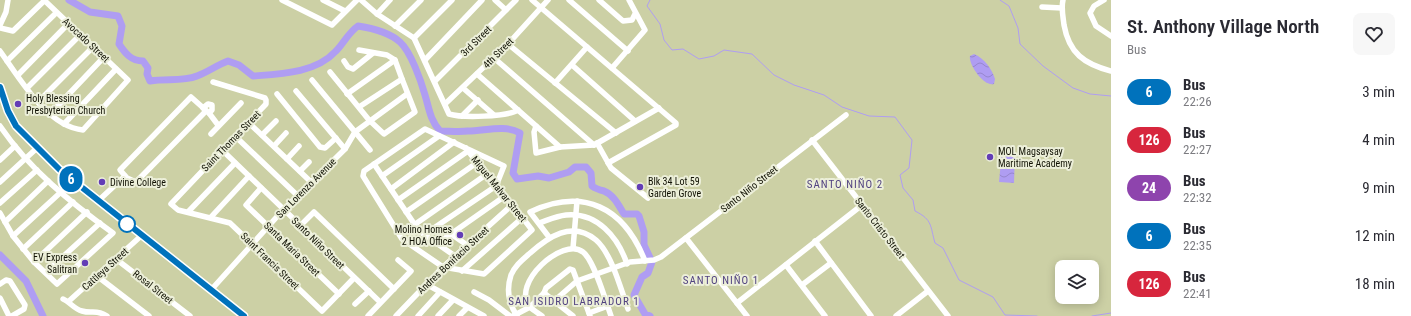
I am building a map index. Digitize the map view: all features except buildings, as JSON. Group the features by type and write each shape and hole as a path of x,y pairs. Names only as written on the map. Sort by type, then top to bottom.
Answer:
{"main road":[{"path":"0,87 13,121 37,148 60,170 141,236 244,316"}],"street":[{"path":"8,0 6,12 0,27 12,31 44,0"},
{"name":"Avocado Street","path":"44,0 128,80 83,130 64,124"},
{"path":"282,0 332,26 357,0"},
{"path":"323,0 346,11"},
{"path":"361,0 377,14 414,38 449,114 462,116 494,115 511,113 518,110"},
{"path":"377,14 390,0"},
{"path":"395,26 421,0"},
{"path":"414,38 452,0"},
{"path":"425,60 482,0"},
{"path":"495,0 506,10"},
{"name":"3rd Street","path":"435,81 516,0"},
{"path":"532,0 675,121 676,125 608,163"},
{"name":"4th Street","path":"445,104 508,44 548,0"},
{"path":"569,0 628,51"},
{"path":"599,0 623,21 632,20 635,14"},
{"path":"612,68 645,30 635,14 629,0"},
{"path":"1063,0 1062,8 1066,37 1075,52 1092,66 1111,71"},
{"path":"1104,0 1094,6 1090,14 1096,26 1111,36"},
{"path":"1042,7 1062,8"},
{"path":"7,61 56,13"},
{"path":"18,75 68,24"},
{"path":"26,88 80,35"},
{"path":"508,44 616,133"},
{"path":"556,83 587,46"},
{"path":"38,102 93,47"},
{"path":"330,72 369,120 383,133 387,134 414,114 415,112 395,60 387,55 359,50"},
{"path":"0,51 26,88 49,115 64,124 116,69"},
{"path":"344,61 348,67 353,69 373,53"},
{"path":"49,115 104,57"},
{"path":"494,58 595,144 611,168 648,198"},
{"path":"347,94 395,60"},
{"path":"572,65 635,121"},
{"path":"477,74 560,146"},
{"path":"359,107 402,79"},
{"path":"312,80 370,150"},
{"name":"Saint Thomas Street","path":"171,204 266,104 266,100 264,98 213,82"},
{"path":"463,88 494,115"},
{"path":"296,91 345,148"},
{"path":"277,94 320,146 326,148 336,138"},
{"name":"San Lorenzo Avenue","path":"211,290 283,210 345,148 355,132 369,120 407,94"},
{"path":"206,111 136,182 126,177 120,170 191,98 206,111 218,125"},
{"path":"462,116 478,100"},
{"path":"210,134 241,103"},
{"path":"536,126 534,132 536,154 560,146 595,144 659,108"},
{"name":"Santo Niño Street","path":"646,261 661,257 846,115"},
{"path":"262,135 276,121"},
{"path":"249,123 311,182"},
{"path":"0,126 2,134 48,181 113,233 57,284 23,249 13,236 0,213"},
{"path":"425,234 496,186 504,166 425,129 364,171 362,176 402,240 443,267 462,271 522,218"},
{"path":"274,146 286,133"},
{"path":"236,136 298,196"},
{"path":"382,176 439,136"},
{"name":"Santo Cristo Street","path":"812,140 948,316"},
{"path":"391,189 454,142"},
{"path":"0,160 15,146"},
{"path":"287,159 300,146"},
{"path":"0,182 37,148"},
{"path":"398,200 467,149"},
{"name":"Miguel Malvar Street","path":"462,271 484,274 532,230 467,149"},
{"name":"Santo Niño Street","path":"222,150 380,302"},
{"path":"300,171 309,162"},
{"path":"406,212 478,162"},
{"path":"188,212 235,163"},
{"path":"374,164 419,231 455,256"},
{"path":"0,203 37,170"},
{"path":"414,225 487,174"},
{"path":"210,217 249,176"},
{"path":"99,202 126,177"},
{"path":"5,222 48,181"},
{"name":"Santa Maria Street","path":"261,188 246,205 339,294"},
{"path":"13,236 61,192"},
{"path":"438,243 505,196"},
{"path":"573,248 577,201"},
{"path":"549,237 530,212 556,202 577,201 597,205 619,220 636,241 646,261 612,268 577,281 554,301"},
{"path":"23,249 73,202"},
{"name":"Saint Francis Street","path":"171,204 178,210 230,223 322,311 354,278"},
{"name":"Andres Bonifacio Street","path":"396,316 443,267 512,205"},
{"path":"737,303 862,205"},
{"path":"34,262 87,212"},
{"path":"300,225 314,212 394,289"},
{"path":"539,223 566,215 576,215 598,223 607,230 618,243 626,264"},
{"path":"46,272 100,223"},
{"path":"514,316 508,296 511,276 517,265 549,237 560,232 574,232 590,236 597,241 607,255 628,309"},
{"path":"451,234 467,246"},
{"name":"Cattleya Street","path":"107,316 100,311 83,312 76,309 66,300 97,276 141,236"},
{"path":"686,238 748,316"},
{"path":"815,241 871,316"},
{"path":"542,316 530,307 525,295 529,279 553,256 562,251 573,248 582,252 586,256 595,274 611,316"},
{"name":"Rosal Street","path":"116,258 190,316"},
{"path":"368,316 380,302 411,272 398,260"},
{"path":"802,286 831,263"},
{"path":"786,265 825,316"},
{"path":"514,316 530,307 544,293 546,288 568,269 573,270 590,314 608,306"},
{"path":"97,276 149,316"},
{"path":"0,284 6,280 10,281 25,305 24,309 11,316 0,298"},
{"path":"426,284 467,308 484,316"},
{"path":"355,304 368,291"},
{"path":"896,316 928,291"},
{"path":"418,316 440,292"},
{"path":"474,292 514,316"},
{"path":"544,293 573,316"},
{"path":"438,316 453,300"},
{"path":"459,316 467,308"}],"water":[{"path":"974,54 981,58 992,71 995,79 994,84 985,82 977,74 971,64 970,59 970,56"},
{"path":"1002,151 1015,153 1014,183 999,182"}],"waterway":[{"path":"69,0 90,12 118,16 122,26 119,44 132,58 143,61 148,68 147,74 150,81 191,78 228,61 239,65 253,76 298,71 319,64 328,58 358,26 391,36 400,42 412,59 432,118 440,131 474,131 501,128 514,130 520,133 513,173 517,179 538,176 549,178 569,172 575,167 586,167 591,173 592,186 611,195 624,214 637,214 639,216 644,232 644,245 652,262 648,273 642,277 634,295 645,314 650,316"},
{"path":"650,0 647,6 660,24 664,40 672,50 683,49 699,59 714,56 724,50 752,54 774,75 794,85 824,95 842,107 869,116 895,117 912,140 909,168 900,175 903,188 913,200 915,211 925,217 930,224 935,243 943,248 959,280 993,297 1005,315 1037,316"},
{"path":"1000,0 1009,6 1018,28 1020,44 1043,66 1073,88 1090,94 1111,96"},
{"path":"0,255 26,281 43,316"},
{"path":"1092,316 1111,313"}],"bus line":[{"name":"6","path":"0,87 10,116 16,126 47,158 106,208 244,316"}],"place":[{"name":"Holy Blessing Presbyterian Church","path":"18,104"},
{"name":"MOL Magsaysay Maritime Academy","path":"990,157"},
{"name":"Divine College","path":"102,182"},
{"name":"Blk 34 Lot 59 Garden Grove","path":"640,187"},
{"name":"Molino Homes 2 HOA Office","path":"460,235"},
{"name":"EV Express Salitran","path":"85,263"}],"district":[{"name":"SANTO NIÑO 2","path":"845,184"},
{"name":"SANTO NIÑO 1","path":"721,280"},
{"name":"SAN ISIDRO LABRADOR 1","path":"574,301"}]}
